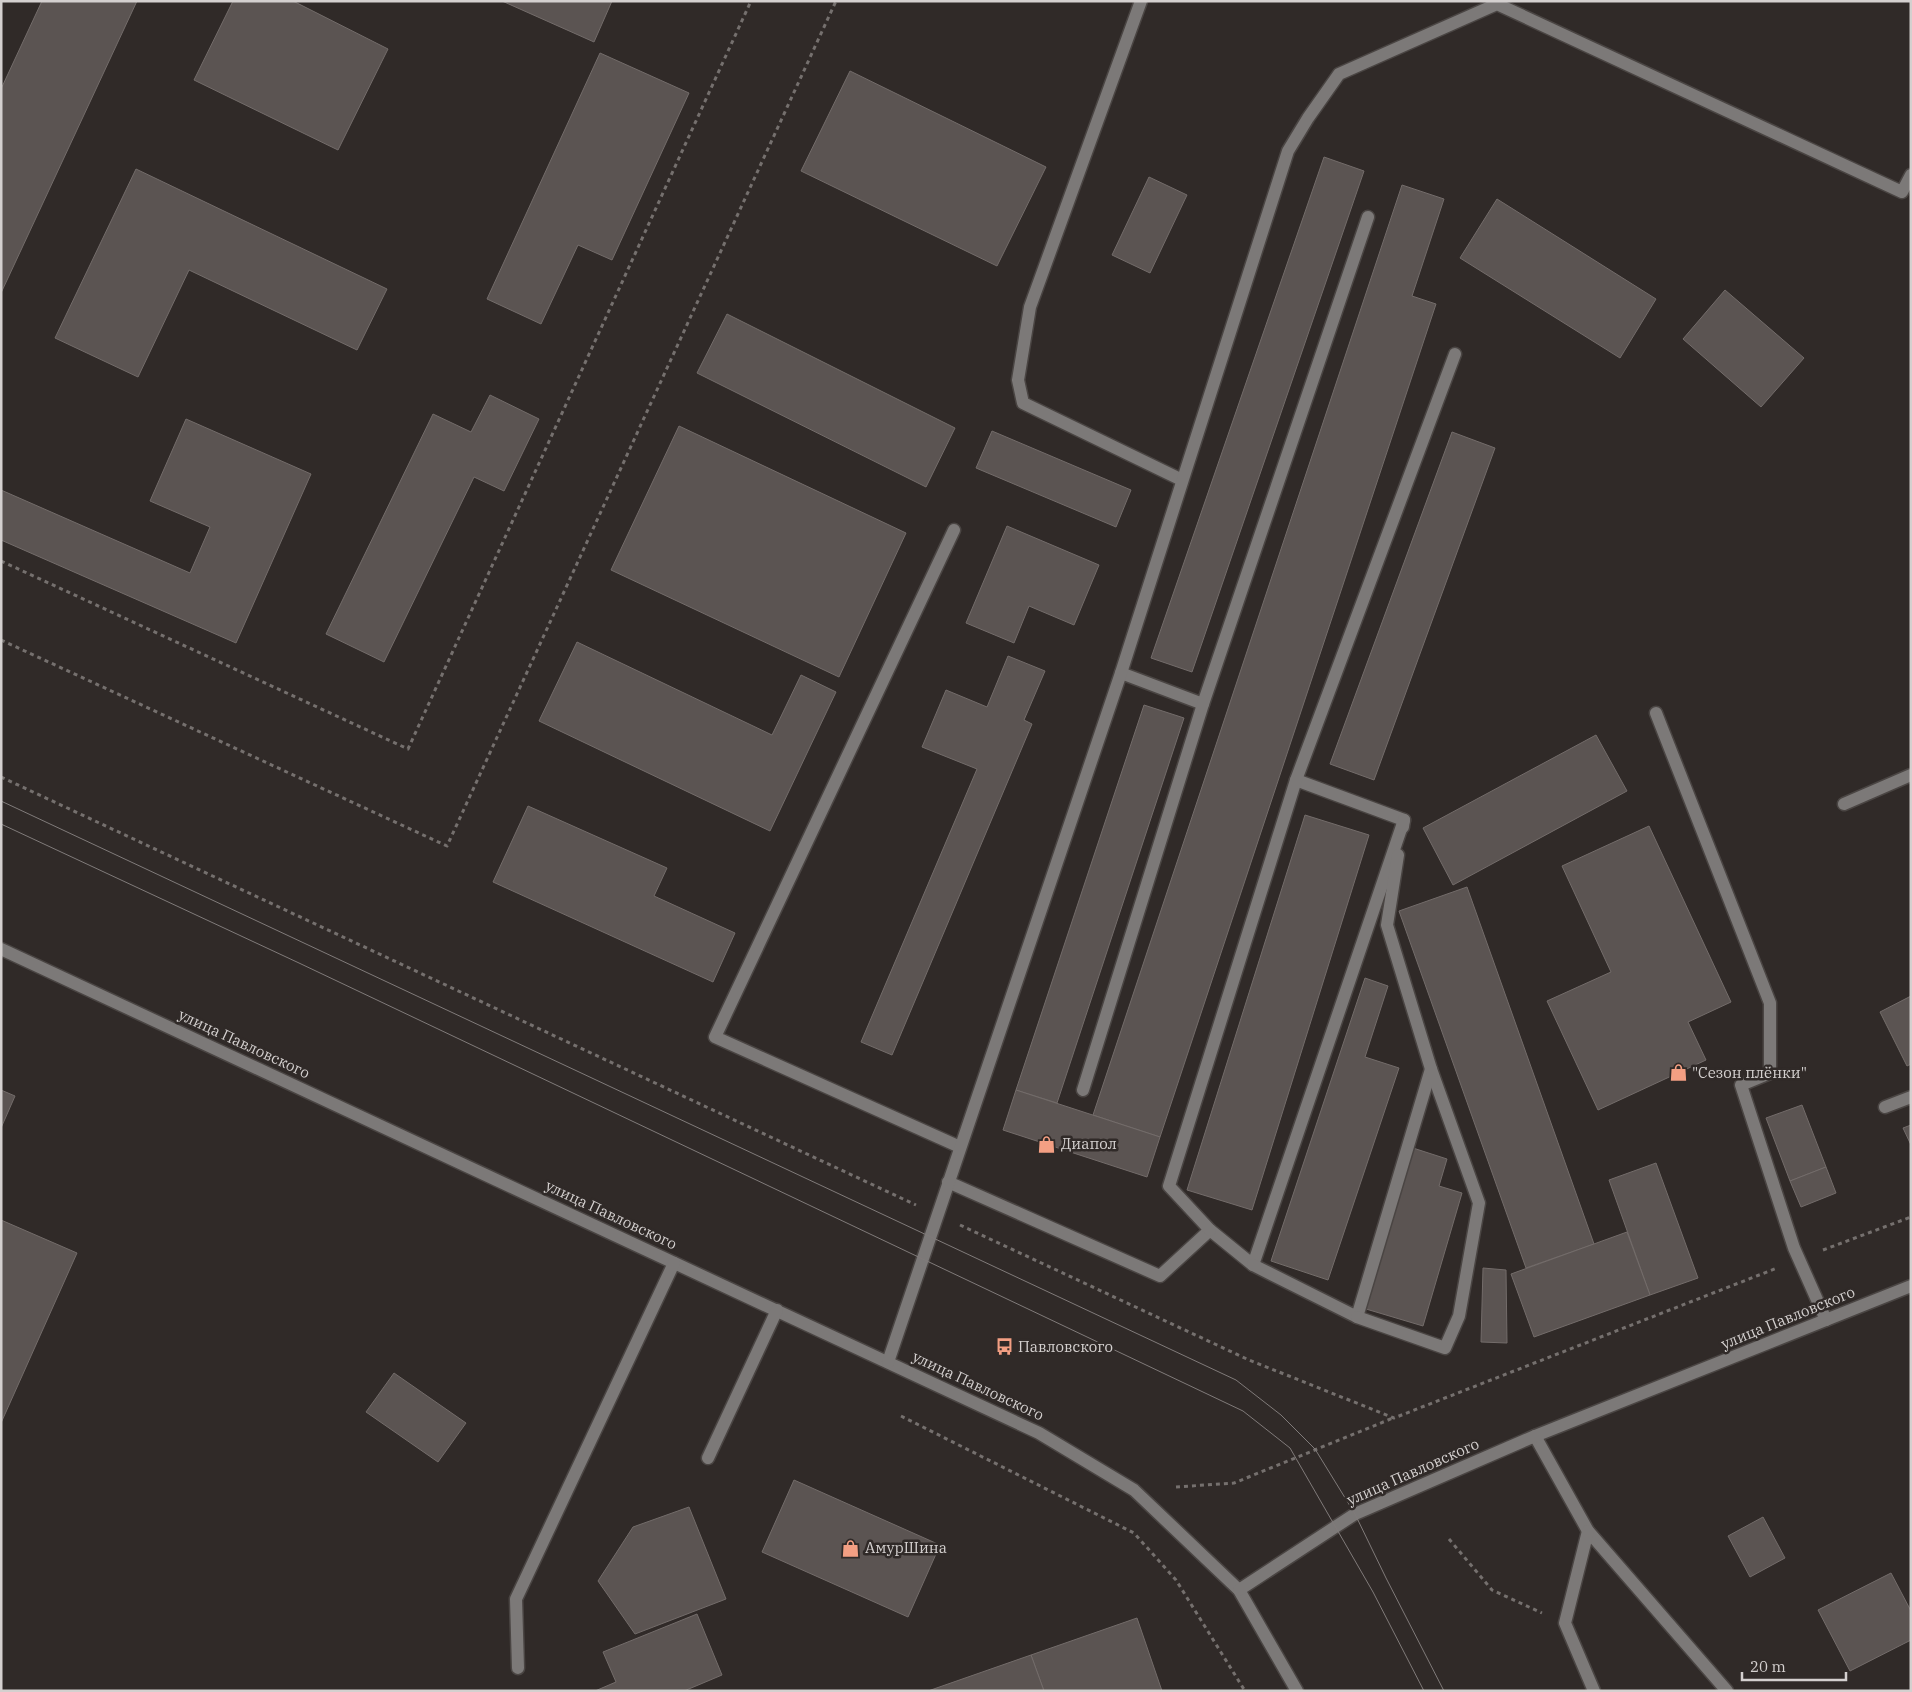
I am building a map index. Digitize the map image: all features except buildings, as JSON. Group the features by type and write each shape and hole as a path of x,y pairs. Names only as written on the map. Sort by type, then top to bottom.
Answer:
{"street":[{"path":"1141,1 1030,307 1018,380 1023,403 1182,480"},
{"path":"888,1362 1121,672 1288,151 1308,118 1339,74 1497,4 1902,192 1911,175"},
{"path":"1083,1090 1203,704 1368,217"},
{"path":"1404,820 1387,925 1431,1069 1479,1203 1459,1316 1445,1348 1357,1317 1253,1265 1210,1230 1169,1186 1296,780 1455,354"},
{"path":"954,530 715,1037 960,1147"},
{"path":"1121,672 1203,704"},
{"path":"1656,713 1770,1003 1770,1073 1741,1085 1794,1248 1826,1320"},
{"path":"1844,804 1911,775"},
{"path":"1296,780 1404,820"},
{"path":"1253,1265 1404,820"},
{"name":"улица Павловского","path":"1,949 1039,1433 1134,1490 1239,1590 1355,1514 1535,1436 1911,1286"},
{"path":"1357,1317 1431,1069"},
{"path":"1884,1107 1911,1097"},
{"path":"948,1182 1160,1276 1210,1230"},
{"path":"518,1668 516,1599 674,1263"},
{"path":"708,1458 777,1310"},
{"path":"1535,1436 1588,1531 1728,1691"},
{"path":"1588,1531 1566,1623 1594,1691"},
{"path":"1239,1590 1297,1691"}],"path":[{"path":"1,561 408,749 751,1"},
{"path":"1,640 447,846 836,1"},
{"path":"1,777 1250,1360 1394,1418"},
{"path":"1176,1487 1234,1483 1394,1418 1911,1217"},
{"path":"900,1416 1134,1533 1176,1580 1244,1691"},
{"path":"1449,1539 1492,1590 1566,1623"}],"tram line":[{"path":"1,801 1236,1380 1281,1415 1315,1449 1355,1514 1444,1691"},
{"path":"1,824 299,963 1243,1411 1290,1448 1373,1592 1424,1691"}],"place":[{"name":"\"Сезон плёнки\"","path":"1678,1073"},
{"name":"Диапол","path":"1047,1144"},
{"name":"Павловского","path":"1004,1347"},
{"name":"АмурШина","path":"851,1548"}]}
